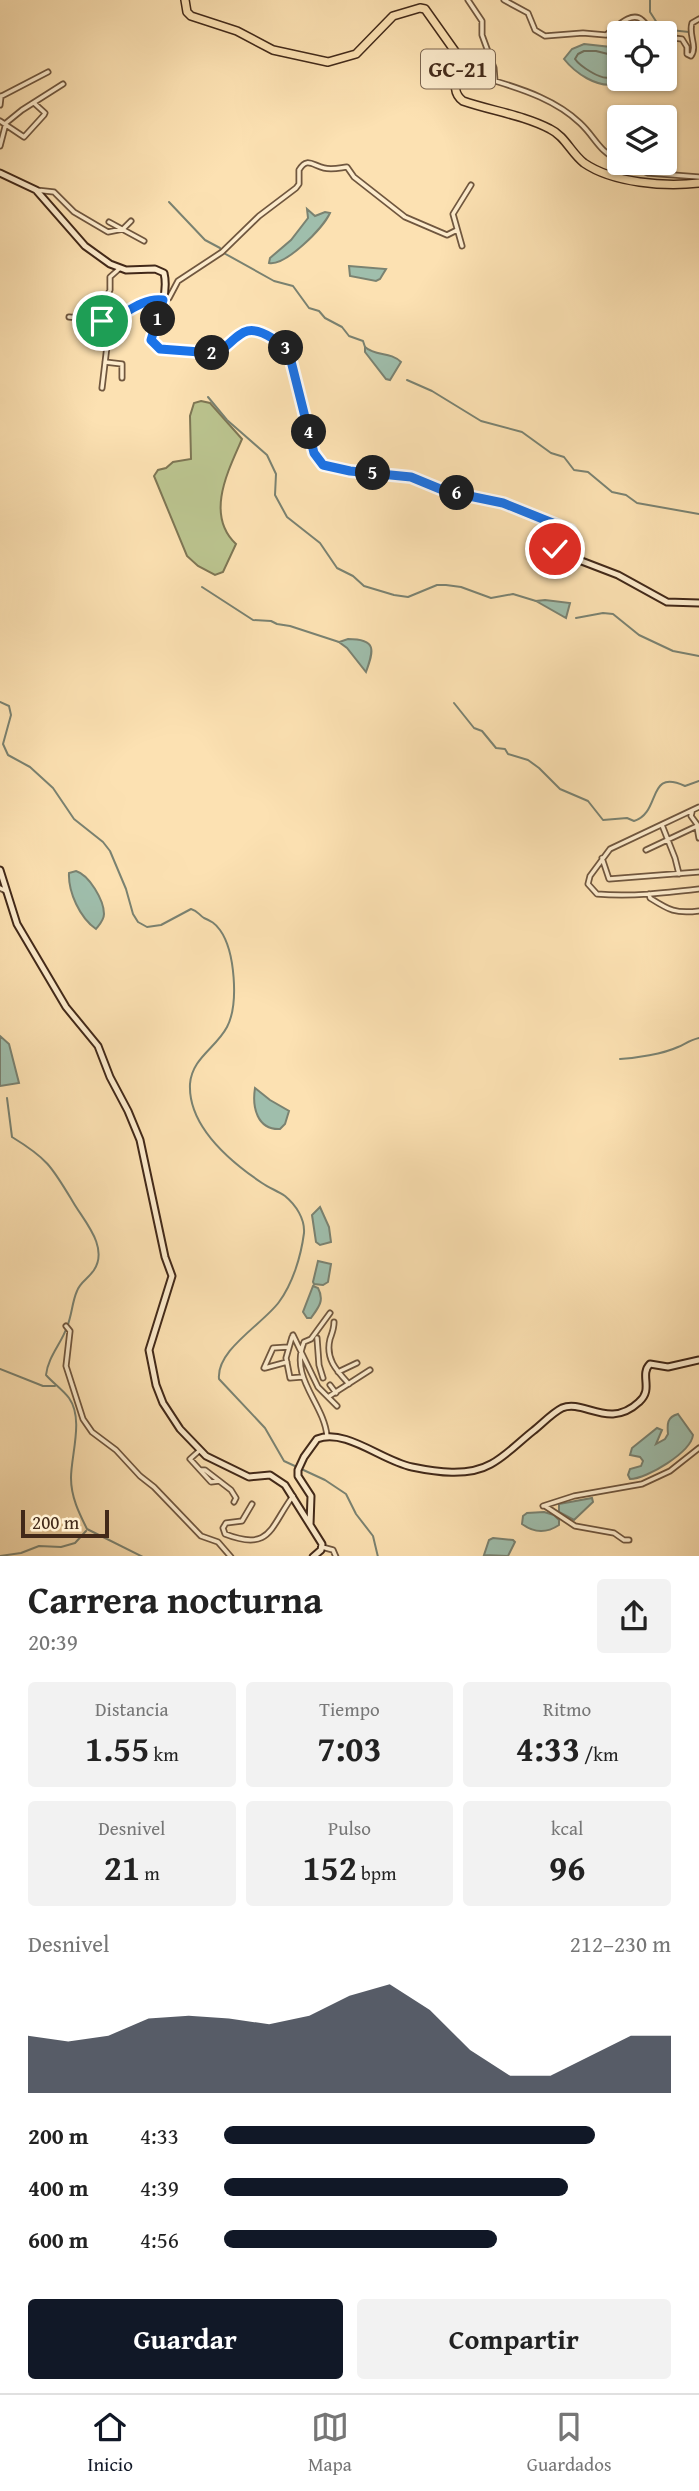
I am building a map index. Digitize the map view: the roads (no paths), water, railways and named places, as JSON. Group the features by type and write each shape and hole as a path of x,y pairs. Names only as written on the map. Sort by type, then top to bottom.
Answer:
{"main road":[{"name":"GC-21","path":"185,0 187,12 191,16 228,27 273,50 328,62 356,54 393,16 425,9 459,57 461,64 456,74 455,89 463,101 513,114 548,127 559,134 584,162 597,169 649,184 699,183"}],"street":[{"path":"468,0 482,20 482,35 494,68 495,81 535,94 561,108 583,125 607,155"},
{"path":"504,0 528,13 535,30 545,36 607,33"},
{"path":"624,21 634,17 643,21"},
{"path":"677,38 682,39 687,47 687,54 691,57 694,49 690,28 695,20 699,19"},
{"path":"0,105 1,97 48,72"},
{"path":"0,146 6,123 63,84"},
{"path":"0,121 24,137 45,113 34,103"},
{"path":"107,323 142,303 163,300 172,295 178,281 219,253 259,216 296,188 301,166 307,162 331,169 349,168 354,177 410,220 447,235 457,230"},
{"path":"0,173 36,190 54,192 75,212 102,230 108,232 123,229 131,221"},
{"path":"674,175 699,177"},
{"path":"462,246 453,212 471,185"},
{"path":"36,190 85,247 119,269 161,270 165,276 163,300 151,336 153,344 160,349 219,352 242,333 251,330 265,334 286,348 293,366 314,453 323,465 350,471 405,475 445,491 503,503 570,530 574,536 555,545 558,552 618,575 667,602 699,603"},
{"path":"109,222 144,241"},
{"path":"107,323 97,318 97,315 110,290 110,277 119,269"},
{"path":"69,317 79,318 106,332"},
{"path":"102,388 107,323"},
{"path":"105,362 122,365 122,378"},
{"path":"696,810 610,849 590,876 588,884 597,894 607,895 699,889"},
{"path":"696,810 691,816 698,827 699,836"},
{"path":"662,825 678,874"},
{"path":"646,850 698,827"},
{"path":"602,858 609,879 699,872"},
{"path":"0,870 3,890 17,924 66,1007 98,1046 140,1140 165,1257 172,1276 150,1345 156,1385 163,1403 176,1425 213,1461 239,1474 255,1478 270,1475 285,1485 324,1548 323,1556"},
{"path":"649,894 650,898 673,911 699,911"},
{"path":"327,1436 302,1377 301,1353 304,1342 311,1339 330,1313"},
{"path":"334,1322 330,1352 332,1366 349,1384"},
{"path":"66,1326 70,1331 66,1366 83,1419 201,1536 218,1542 230,1556"},
{"path":"302,1377 290,1378 288,1347 293,1335 318,1387 337,1406"},
{"path":"317,1338 323,1378"},
{"path":"287,1362 264,1368 273,1348 288,1347"},
{"path":"311,1527 311,1496 298,1470 313,1443 327,1436 348,1440 393,1462 408,1466 444,1471 473,1471 495,1461 562,1408 577,1407 602,1414 628,1409 639,1402 647,1389 645,1372 650,1364 668,1367 699,1360"},
{"path":"338,1372 357,1363"},
{"path":"328,1397 370,1370"},
{"path":"330,1385 336,1392"},
{"path":"629,1540 624,1540 614,1533 575,1526 543,1506 609,1489 642,1484 670,1471 699,1448"},
{"path":"200,1450 190,1459 211,1482 219,1481 234,1493 234,1502"},
{"path":"252,1504 242,1521 226,1523 223,1528 225,1534 244,1539 265,1538 293,1496"},
{"path":"554,1511 556,1501"},
{"path":"313,1556 324,1548 333,1550 336,1556"}],"water":[{"path":"584,44 607,47 607,85 587,78 564,59 572,49"},
{"path":"307,209 315,216 330,213 312,236 294,252 285,259 269,263 270,258 291,240 308,218"},
{"path":"349,266 386,269 376,281 350,276"},
{"path":"365,347 401,362 390,380 386,379 365,352"},
{"path":"536,601 570,603 566,618"},
{"path":"348,639 364,641 371,647 371,658 366,672 339,642"},
{"path":"76,871 91,883 101,902 104,916 96,929 80,911 73,896 69,873"},
{"path":"0,1036 9,1044 19,1083 0,1086"},
{"path":"255,1088 289,1111 285,1124 280,1129 266,1126 261,1121 254,1103"},
{"path":"320,1207 329,1227 331,1242 320,1245 316,1242 312,1215"},
{"path":"318,1261 331,1264 328,1282 323,1285 313,1282"},
{"path":"313,1286 318,1288 321,1301 311,1318 307,1318 303,1312"},
{"path":"678,1414 693,1435 685,1449 647,1475 630,1479 630,1469 641,1466 643,1461 640,1457 630,1455 632,1448 657,1428 662,1430 656,1444 665,1439 669,1421"},
{"path":"592,1498 593,1502 574,1520 559,1512 559,1504"},
{"path":"544,1512 554,1515 559,1520 559,1525 540,1531 522,1524 523,1516 527,1513"},
{"path":"493,1538 515,1542 508,1556 484,1555 489,1540"}],"waterway":[{"path":"650,0 650,12 661,29 689,32"},
{"path":"169,202 205,240 274,281 293,286 309,308 319,311 325,318 342,327 349,336 363,341 365,347"},
{"path":"407,380 432,391 481,421 522,432 551,453 564,457 574,470 588,472 612,492 626,495 637,503 699,514"},
{"path":"208,397 227,420 267,455 276,474 275,495 287,517 320,543 337,568 353,576 364,586 408,597 437,585 446,585 461,587 491,598 513,594 536,601"},
{"path":"202,587 253,620 271,621 339,642"},
{"path":"576,618 613,614 639,635 673,651 699,656"},
{"path":"0,702 9,706 11,715 3,744 8,755 30,767 53,788 74,819 103,842 110,851 138,922 147,927 161,925 191,909 215,924 225,939 234,978 231,1017 222,1034 195,1067 190,1084 191,1100 204,1129 225,1154 293,1204 301,1218 304,1233 296,1269 284,1295 232,1348 220,1368 219,1379 265,1428 284,1461 325,1480 346,1494 356,1514 373,1536 378,1556"},
{"path":"454,703 474,728 482,731 496,748 505,749 508,754 528,760 560,789 588,801 603,820 627,818 634,821 643,816 659,787 665,783 673,782 685,786 699,781"},
{"path":"620,1059 665,1052 699,1038"},
{"path":"7,1098 12,1137 42,1158 54,1172 93,1234 99,1252 94,1270 77,1291 67,1327 49,1362 46,1375 69,1398 76,1416 71,1478 74,1498 87,1529 141,1556"},
{"path":"0,1369 43,1386 55,1386"},
{"path":"0,1556 21,1553 39,1546 61,1547 75,1543 86,1531"}]}
